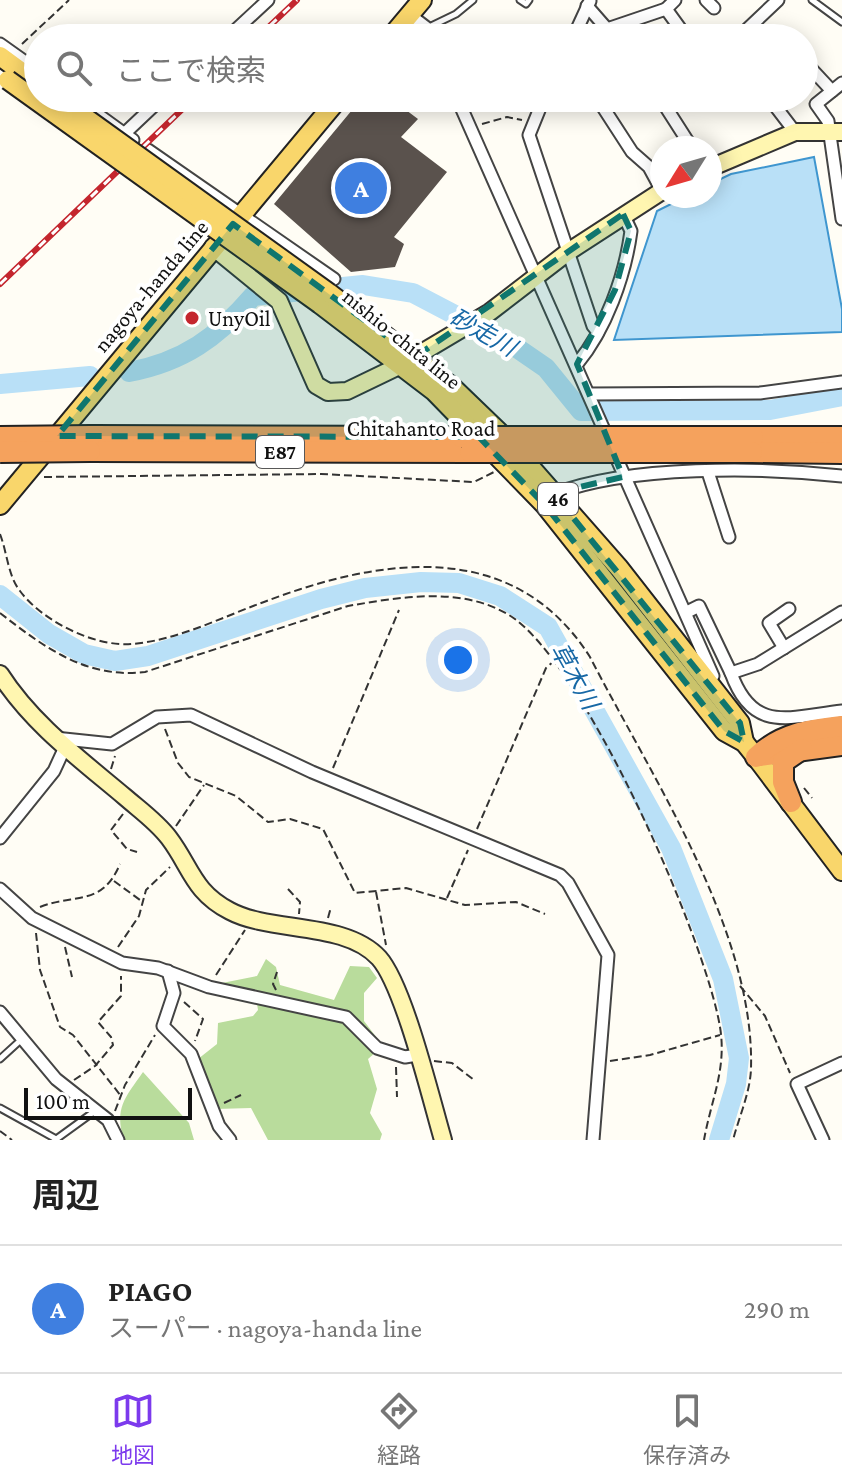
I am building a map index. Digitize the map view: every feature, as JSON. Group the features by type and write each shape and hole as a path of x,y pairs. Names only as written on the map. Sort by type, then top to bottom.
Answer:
{"highway":[{"path":"803,437 842,428"},
{"name":"Chitahanto Road","path":"0,437 90,443 752,445 842,453"},
{"name":"Chitahanto Road","path":"752,445 803,437 842,437"},
{"name":"Chitahanto Road","path":"0,452 90,443"},
{"path":"750,750 796,732 842,726"},
{"path":"750,750 842,745"},
{"path":"791,802 783,782 783,762 802,749"}],"main road":[{"path":"402,24 422,0"},
{"path":"6,55 24,71"},
{"name":"nishio-chita line","path":"0,74 24,90"},
{"name":"nishio-chita line","path":"57,112 328,292"},
{"name":"nishio-chita line","path":"77,112 328,292 408,361 503,436 619,568 740,723 750,750"},
{"name":"nagoya-handa line","path":"0,505 327,112"},
{"name":"nishio-chita line","path":"408,361 544,504 724,731 750,750 842,869"}],"street":[{"path":"242,24 268,0"},
{"path":"632,24 666,9 675,0"},
{"path":"753,24 778,0"},
{"path":"579,24 589,3 605,24"},
{"path":"666,9 677,24"},
{"path":"410,15 420,24"},
{"path":"0,44 6,55 24,64"},
{"path":"818,72 837,87 818,102"},
{"path":"818,107 835,132 842,219"},
{"path":"95,112 129,136 150,112"},
{"path":"463,112 713,676"},
{"path":"539,112 529,135 593,326 598,332"},
{"path":"606,112 632,152 650,169"},
{"path":"669,112 684,136"},
{"path":"780,112 795,132"},
{"path":"722,163 795,132 835,132"},
{"path":"148,150 241,215 328,292"},
{"path":"213,247 266,287 279,301 316,385 328,392 347,391 460,331 537,278 568,252 650,198"},
{"path":"577,364 598,332 630,241 630,224 623,214"},
{"path":"591,399 760,393 842,382"},
{"path":"554,494 623,477 773,468 842,476"},
{"path":"708,472 729,537"},
{"path":"687,612 699,606 749,708 767,717 842,711"},
{"path":"784,648 769,623 789,609"},
{"path":"731,673 758,664 842,612"},
{"path":"0,674 16,699 60,743 167,836 204,892 231,912 363,946 378,957 396,988 443,1140"},
{"path":"60,743 112,744 126,738 139,725 161,717 182,714 200,717 329,777 560,875 601,938 608,955 593,1140"},
{"path":"0,838 54,771 60,743"},
{"path":"0,889 30,915 63,935 116,960 168,971 212,987 346,1017 377,1048 418,1059"},
{"path":"168,971 174,993 163,1026 189,1052 230,1140"},
{"path":"0,1012 46,1069 109,1122 118,1140"},
{"path":"823,1140 797,1084 842,1063"}],"lane":[{"path":"442,24 473,0"},
{"path":"520,0 526,4 529,0"},
{"path":"812,0 842,22"},
{"path":"0,1059 24,1038"},
{"path":"0,1108 55,1139 96,1110"}],"path":[{"path":"42,24 69,0"},
{"path":"6,55 24,39"},
{"path":"470,127 507,117 535,122"},
{"path":"28,471 44,478 55,475 204,477 308,473 474,482 504,463"},
{"path":"0,534 13,579 26,598 59,622 105,643 150,642 328,580 431,566 478,571 542,602 577,637 590,657 679,823 715,907 748,1022 751,1072 733,1140"},
{"path":"0,613 44,646 80,665 99,671 130,673 348,606 382,600 470,599 506,613 535,635 555,660 625,785 667,872 695,942 721,1035 723,1070 704,1140"},
{"path":"329,777 399,610"},
{"path":"447,898 546,668 555,660"},
{"path":"161,717 178,763 189,777 236,796 268,822 290,819 323,829 355,893 406,888 471,906 516,902 545,914"},
{"path":"106,781 126,738"},
{"path":"167,836 205,784"},
{"path":"131,803 111,830 127,849 137,852"},
{"path":"68,1088 113,1045 111,1037 98,1022 121,996 116,960 139,916 141,901 163,871 182,862"},
{"path":"120,864 114,881 97,895 59,900 30,915 48,1000 60,1027 73,1035 121,1096"},
{"path":"114,881 141,901"},
{"path":"288,889 302,908 293,926"},
{"path":"375,891 386,945 378,957"},
{"path":"212,987 226,957 251,918"},
{"path":"63,935 72,977"},
{"path":"277,972 274,987 287,1004"},
{"path":"740,986 765,1016 797,1084"},
{"path":"174,993 203,1019 189,1052"},
{"path":"109,1122 138,1060 163,1026"},
{"path":"597,1062 650,1055 721,1035"},
{"path":"397,1097 399,1056"},
{"path":"418,1059 447,1061 474,1080"},
{"path":"214,1110 241,1095"},
{"path":"0,1131 12,1140"}],"highlighted area":[{"path":"623,214 631,231 615,290 577,364 623,477 553,493 740,723 744,742 724,731 544,504 479,437 57,436 233,224 415,357"}],"green space":[{"path":"266,959 276,967 280,985 334,1000 350,966 369,967 377,978 364,993 364,1021 383,1046 368,1059 377,1089 370,1113 382,1134 380,1140 268,1140 251,1108 216,1109 198,1059 217,1044 218,1023 253,1016 258,1010 255,991 217,984 257,976"},
{"path":"143,1072 189,1123 194,1140 124,1140 121,1111 126,1097"}],"water":[{"path":"814,157 842,309 842,332 614,340 657,211 663,208 722,208 722,178"}],"building":[{"path":"350,112 409,112 418,119 401,137 447,172 394,237 404,244 395,267 351,272 274,204"}],"waterway":[{"name":"砂走川","path":"129,372 166,362 198,346 226,324 253,296 363,285 413,293 514,346 546,368 581,411 770,410 842,396"},
{"name":"砂走川","path":"0,384 90,376"},
{"name":"草木川","path":"0,595 49,634 84,654 115,661 148,656 321,599 365,588 421,582 459,583 500,596 548,627 671,848 723,979 739,1058 736,1084 719,1140"}],"railway":[{"path":"272,24 297,0"},
{"path":"0,284 179,112"}],"place":[{"name":"PIAGO","path":"361,188"},
{"name":"UnyOil","path":"192,318"}]}
